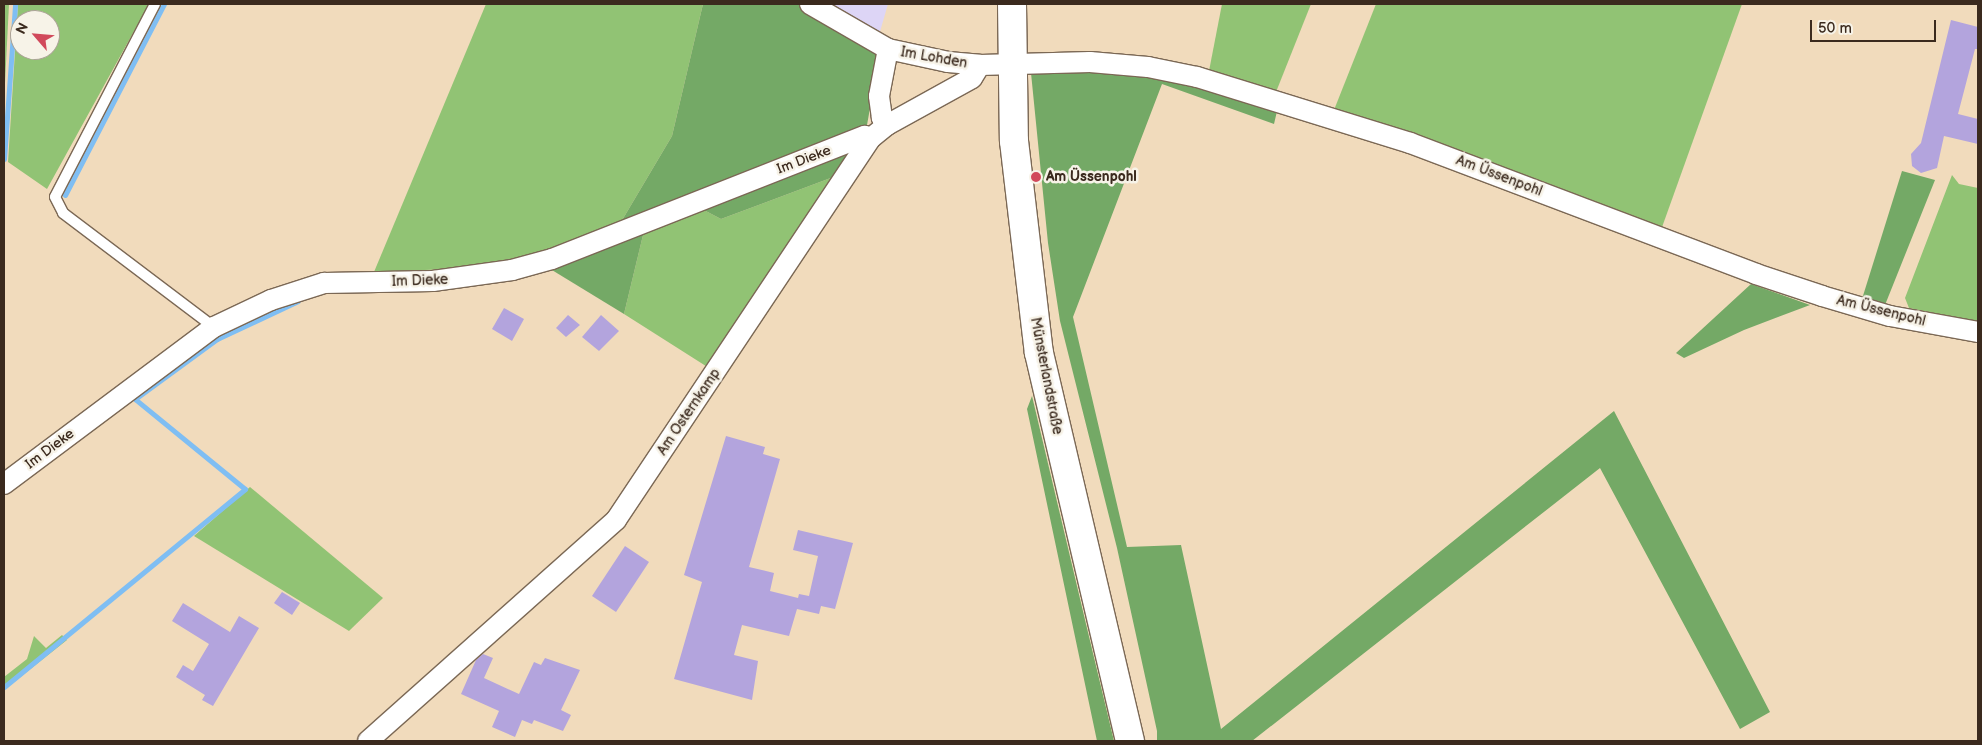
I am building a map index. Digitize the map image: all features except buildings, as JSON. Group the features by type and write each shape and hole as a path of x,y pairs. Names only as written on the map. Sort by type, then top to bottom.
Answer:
{"main road":[{"name":"Münsterlandstraße","path":"1012,4 1011,64 1020,213 1039,353 1130,741"}],"street":[{"name":"Im Lohden","path":"810,4 888,49 948,62 980,65 1011,64"},
{"name":"Im Lohden","path":"887,125 882,118 879,96 888,49"},
{"name":"Am Üssenpohl","path":"1011,64 1090,62 1148,68 1197,77 1410,143 1794,287 1890,316 1978,332"},
{"name":"Am Osternkamp","path":"368,741 616,520 872,138 887,125 972,78 980,65"},
{"name":"Im Dieke","path":"4,484 214,326 271,300 324,283 433,281 520,268 552,259 865,136 872,138"}],"lane":[{"path":"156,4 55,197 63,213 214,326"}],"shaded area":[{"path":"826,4 888,4 879,35"}],"green space":[{"path":"4,4 9,4 4,103"},
{"path":"18,4 149,4 47,189 8,162 14,60 60,60 60,10 18,10"},
{"path":"486,4 703,4 672,136 621,222 546,253 476,268 374,272"},
{"path":"703,4 799,4 880,52 867,125 621,222 672,136"},
{"path":"1222,4 1311,4 1276,92 1209,71"},
{"path":"1376,4 1742,4 1661,230 1334,110"},
{"path":"1089,69 1176,77 1278,107 1274,124 1162,84 1073,317 1127,547 1181,545 1221,729 1614,411 1770,712 1740,729 1600,468 1252,741 1157,741 1157,731 1117,548 1060,321 1048,243 1031,73"},
{"path":"849,149 851,154 836,176 721,219 700,208"},
{"path":"1902,171 1935,180 1885,305 1862,299"},
{"path":"1952,175 1959,184 1978,188 1978,322 1909,308 1905,298"},
{"path":"836,176 709,368 624,314 644,231 700,208 721,219"},
{"path":"644,231 624,314 547,267"},
{"path":"1751,284 1810,305 1744,330 1684,358 1676,353"},
{"path":"1032,396 1114,741 1097,741 1027,409"},
{"path":"250,487 383,598 349,631 194,536"},
{"path":"62,635 67,640 4,690 4,677 27,659 34,636 46,648"}],"waterway":[{"path":"4,159 15,4"},
{"path":"65,195 164,4"},
{"path":"4,687 245,489 135,399 217,339 298,301"}],"place":[{"name":"Am Üssenpohl","path":"1036,177"}]}
